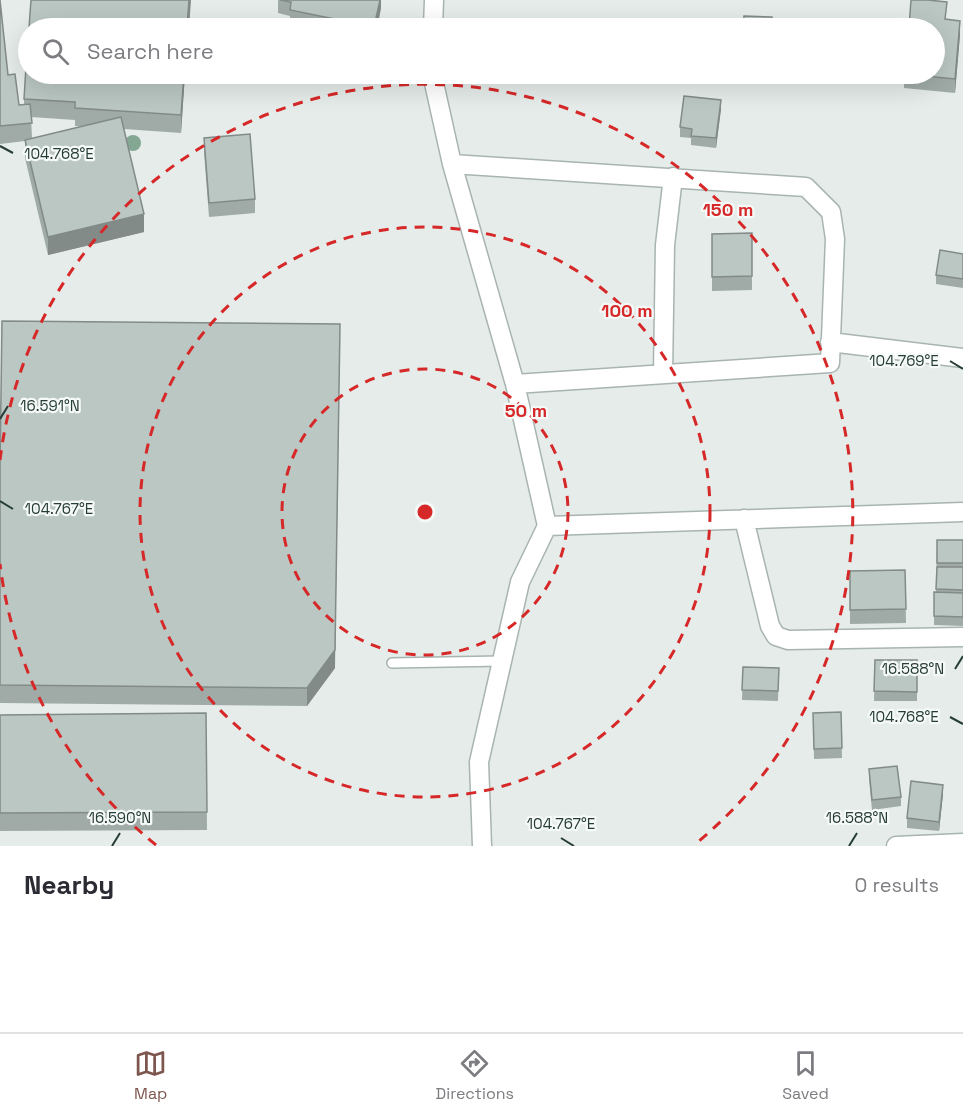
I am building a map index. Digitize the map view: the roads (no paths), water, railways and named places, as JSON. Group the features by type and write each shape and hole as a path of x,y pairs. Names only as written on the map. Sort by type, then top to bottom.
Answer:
{"street":[{"path":"433,18 434,0"},
{"path":"434,84 452,164 515,384 547,526 520,582 479,762 483,846"},
{"path":"452,164 806,187 831,212 835,239 830,363 515,384"},
{"path":"663,374 665,245 673,177"},
{"path":"830,342 963,357"},
{"path":"547,526 963,512"},
{"path":"744,519 770,626 776,636 788,640 963,637"},
{"path":"896,846 963,843"}],"lane":[{"path":"392,663 502,661"}]}
